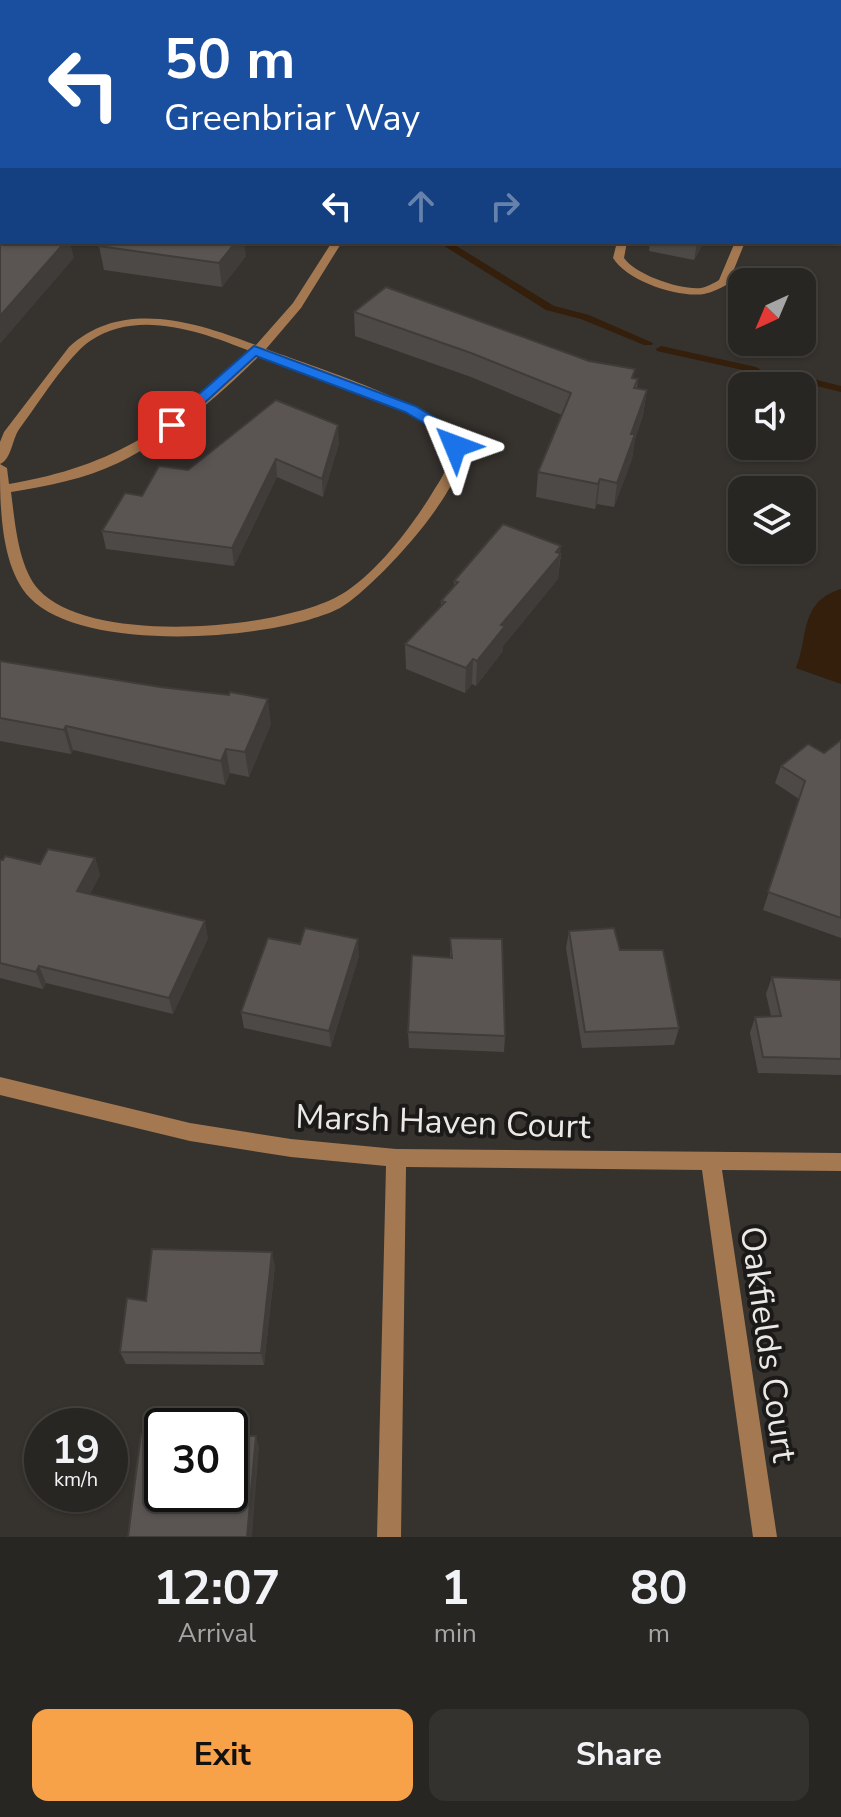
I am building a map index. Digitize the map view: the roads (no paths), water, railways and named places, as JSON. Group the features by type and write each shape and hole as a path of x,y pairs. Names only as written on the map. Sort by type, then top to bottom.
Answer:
{"street":[{"path":"2,490 110,462 142,445 194,407 292,313 336,244"},
{"path":"621,244 618,253 620,263 633,272 664,284 701,291 724,282 739,244"},
{"path":"0,460 10,432 73,350 86,338 108,328 134,322 159,321 212,332 410,409 434,423 455,446 456,464 449,482 432,507 354,593 334,604 294,619 226,627 136,630 90,623 36,597 23,579 2,490 0,468"},
{"name":"Marsh Haven Court","path":"0,1086 190,1132 291,1148 396,1158 841,1162"},
{"path":"389,1537 396,1158"},
{"name":"Oakfields Court","path":"711,1161 765,1537"}],"waterway":[{"path":"446,244 550,308 585,317 648,343"},
{"path":"661,349 756,370"},
{"path":"816,383 841,389"}]}
